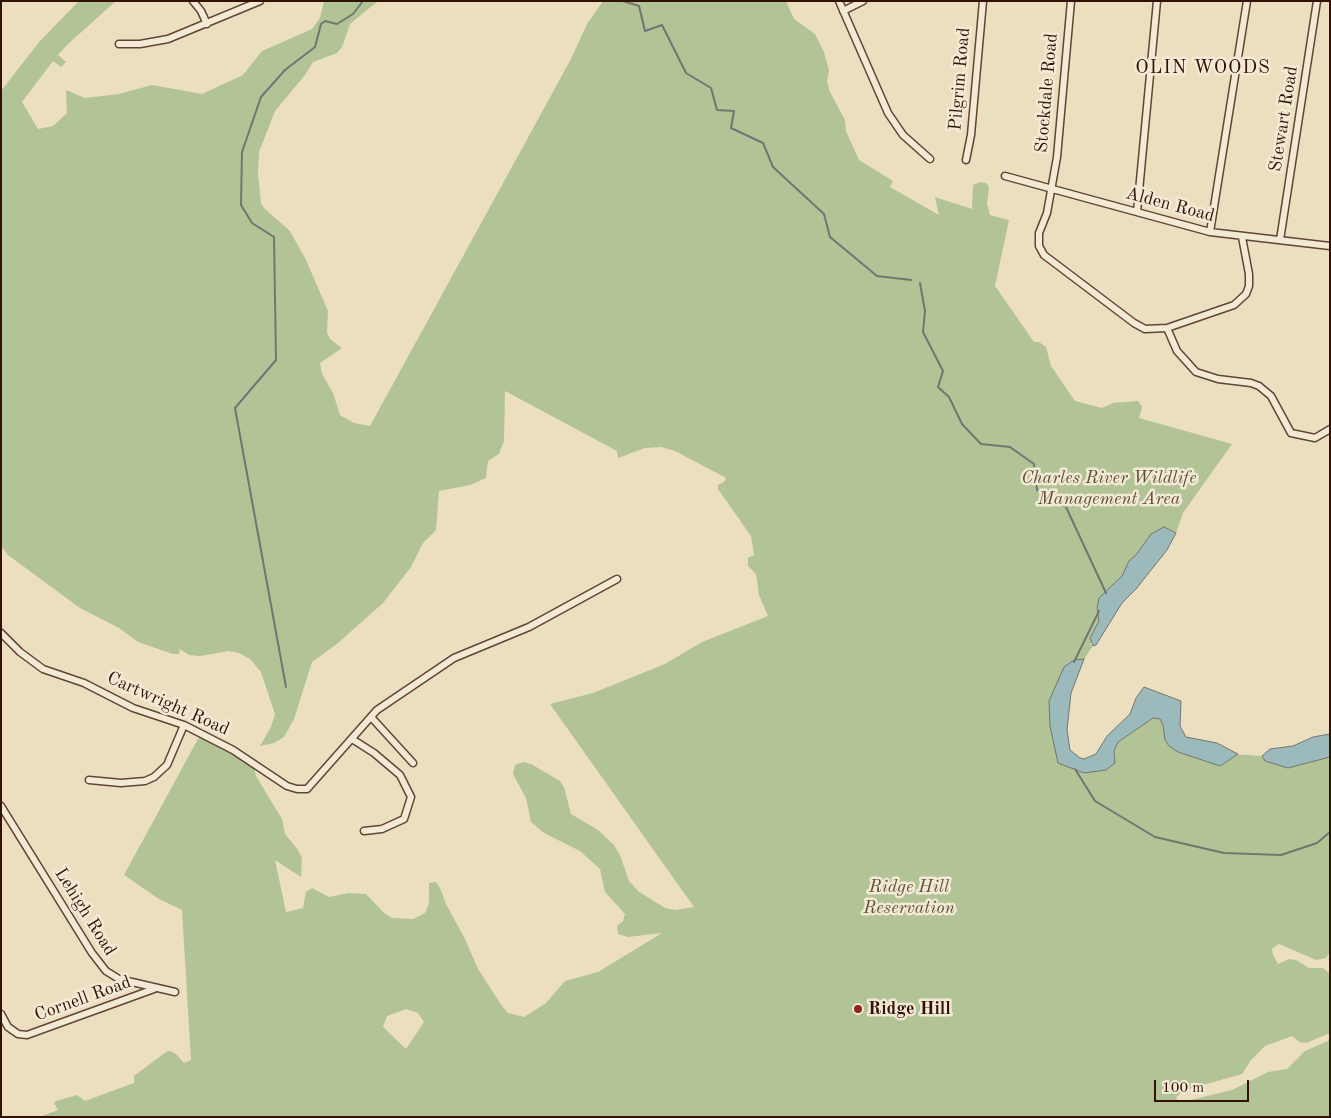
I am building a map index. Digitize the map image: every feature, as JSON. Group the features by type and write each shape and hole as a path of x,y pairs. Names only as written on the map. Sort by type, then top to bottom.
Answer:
{"street":[{"path":"193,1 201,11 207,24"},
{"path":"119,44 163,40 207,24 260,1"},
{"path":"839,1 892,120 903,135 930,159"},
{"path":"843,11 863,1"},
{"name":"Pilgrim Road","path":"966,160 971,135 983,1"},
{"name":"Stockdale Road","path":"1071,1 1057,157 1047,214 1039,233 1039,246 1044,255 1134,323 1145,328 1167,328"},
{"path":"1137,212 1157,1"},
{"path":"1210,232 1246,1"},
{"name":"Stewart Road","path":"1280,240 1317,1"},
{"name":"Alden Road","path":"1006,176 1210,232 1330,246"},
{"path":"1242,237 1249,274 1249,286 1246,294 1234,305 1167,328 1176,351 1196,372 1218,379 1251,383 1259,386 1271,396 1291,433 1315,438 1330,429"},
{"name":"Cartwright Road","path":"1,633 20,652 43,669 84,683 133,708 184,725 233,750 287,786 307,789 377,710 454,658 529,627 617,579"},
{"path":"370,717 413,763"},
{"path":"90,780 114,784 151,778 167,765 184,725"},
{"path":"352,739 374,753 400,775 411,797 404,818 382,829 364,831"},
{"name":"Lehigh Road","path":"1,806 4,817 96,960 106,971 119,979 154,989 175,992"},
{"name":"Cornell Road","path":"1,1014 8,1027 18,1034 27,1035 154,989"}],"green space":[{"path":"79,1 116,1 68,44 58,55 66,62 61,67 53,61 22,102 38,129 53,126 67,113 66,90 85,98 119,94 152,85 202,94 243,75 262,51 312,29 320,18 324,1 378,1 350,24 342,47 337,53 313,62 305,75 275,111 259,152 258,173 261,203 264,208 290,231 306,260 328,311 327,332 330,339 342,348 320,363 322,374 333,393 340,415 354,423 370,426 571,59 587,24 603,1 786,1 794,19 815,34 824,52 829,70 827,81 830,92 845,120 846,131 859,160 893,181 890,187 939,215 935,197 972,209 973,185 980,182 986,183 989,187 987,204 990,215 1009,220 995,286 1034,342 1039,342 1046,347 1051,366 1075,401 1102,408 1113,403 1138,401 1142,407 1139,418 1232,444 1183,513 1176,533 1172,530 1090,644 1093,646 1084,659 1081,659 1060,725 1079,771 1115,758 1114,751 1118,742 1154,715 1162,716 1169,740 1221,765 1229,760 1232,754 1262,756 1274,763 1330,756 1330,952 1326,958 1316,960 1279,944 1272,949 1278,964 1289,959 1296,960 1309,968 1323,968 1330,974 1330,1033 1306,1043 1299,1042 1292,1036 1265,1046 1251,1060 1242,1074 1182,1091 1176,1098 1179,1102 1182,1102 1232,1090 1268,1072 1287,1069 1305,1051 1330,1040 1330,1117 39,1117 58,1110 54,1103 56,1101 77,1095 85,1101 134,1083 134,1076 166,1052 170,1051 176,1054 184,1063 191,1060 182,910 159,899 124,875 199,737 230,752 254,768 256,776 282,819 285,834 302,858 301,877 275,860 286,912 303,908 306,892 312,888 329,897 348,893 366,894 384,913 392,918 413,919 425,913 429,903 429,883 436,882 478,969 502,1006 508,1013 524,1017 546,1003 565,981 598,972 662,933 628,937 618,934 617,926 623,921 625,914 605,892 600,869 580,851 544,833 531,822 526,798 513,774 515,765 523,762 531,764 560,781 564,787 571,814 598,830 614,845 620,855 629,881 638,891 665,908 675,910 694,907 550,704 593,693 665,664 702,642 768,616 759,595 756,574 748,566 748,558 754,555 751,536 718,489 718,485 724,482 726,478 675,451 661,447 645,448 618,458 617,451 505,391 504,441 499,454 488,461 486,478 470,485 439,491 436,530 423,543 411,567 383,603 338,643 312,662 294,719 284,737 274,743 260,746 271,727 275,714 261,672 250,659 239,653 229,651 200,656 189,655 180,649 179,654 173,654 138,642 119,628 80,608 8,555 1,546 1,91 39,42","holes":["406,1009 418,1013 424,1022 406,1049 383,1027 387,1016"]}],"water":[{"path":"1164,527 1176,533 1167,550 1136,589 1122,603 1096,645 1093,646 1090,638 1099,621 1097,608 1099,598 1122,576 1129,561 1136,555 1151,534"},
{"path":"1084,659 1071,693 1067,730 1070,750 1080,758 1084,759 1096,754 1107,736 1130,714 1136,698 1144,687 1181,701 1180,726 1186,737 1217,743 1238,754 1220,766 1178,752 1169,746 1165,740 1163,725 1160,719 1153,718 1118,742 1114,751 1115,763 1106,770 1084,773 1058,763 1050,726 1049,701 1064,667 1074,660"},
{"path":"1330,734 1330,757 1288,768 1265,761 1262,756 1270,749 1293,746 1313,737"}],"waterway":[{"path":"286,687 235,408 276,360 274,237 252,223 241,205 242,152 261,97 285,70 315,47 321,24 325,21 337,24 353,14 363,1"},
{"path":"623,1 639,6 645,31 662,25 686,73 711,88 717,110 734,111 731,128 763,143 773,167 824,214 830,237 877,276 911,280"},
{"path":"920,283 925,311 923,332 943,371 938,387 949,397 962,424 981,444 1010,447 1034,464 1037,490 1066,507 1106,593"},
{"path":"1074,662 1099,611"},
{"path":"1075,769 1095,801 1155,837 1224,853 1281,855 1317,843 1330,832"}],"place":[{"name":"Ridge Hill","path":"858,1009"}],"district":[{"name":"OLIN WOODS","path":"1203,68"}],"park label":[{"name":"Charles River Wildlife Management Area","path":"1109,488"},
{"name":"Ridge Hill Reservation","path":"909,898"}]}
